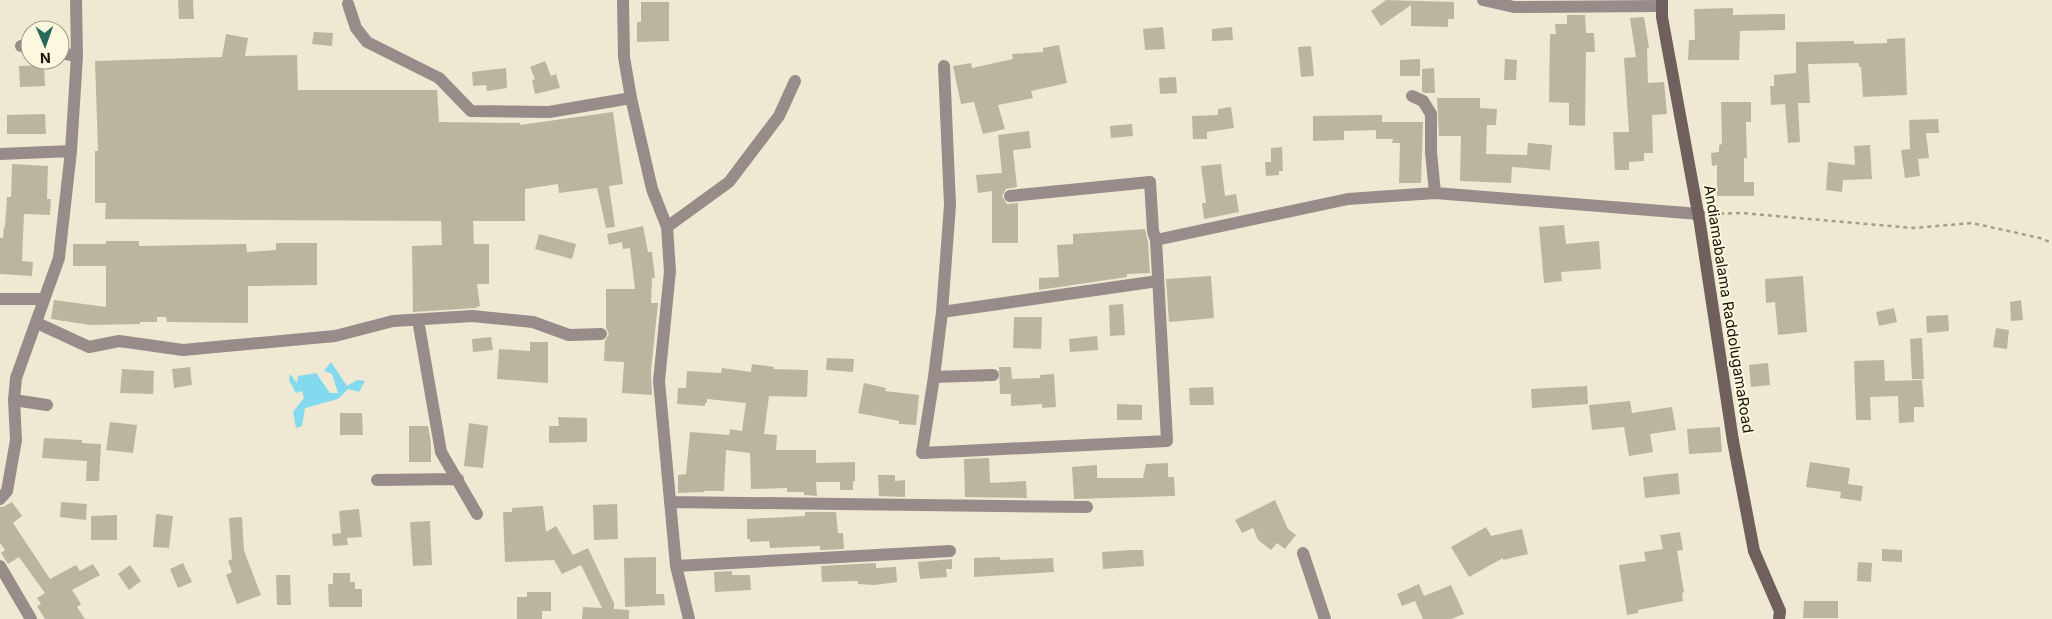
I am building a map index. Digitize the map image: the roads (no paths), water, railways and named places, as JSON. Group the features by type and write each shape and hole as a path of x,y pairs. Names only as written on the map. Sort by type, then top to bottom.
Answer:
{"street":[{"path":"0,499 7,492 16,440 14,400 16,378 59,258 71,151 77,56 76,0"},
{"path":"623,0 624,57 631,98 652,189 667,227 670,271 659,381 676,566 689,619"},
{"path":"1483,0 1514,7 1662,3"},
{"name":"Andiamabalama RaddolugamaRoad","path":"1662,3 1662,17 1699,214 1732,441 1754,551 1780,611 1779,619"},
{"path":"348,4 356,28 367,42 439,78 471,111 549,112 631,98"},
{"path":"70,55 77,56"},
{"path":"944,66 950,205 942,312 922,453 1167,441 1156,240 1150,182 1010,196"},
{"path":"667,227 729,182 779,116 795,81"},
{"path":"1412,96 1424,102 1431,114 1431,152 1435,194"},
{"path":"0,154 71,151"},
{"path":"1156,240 1348,199 1435,194 1699,214"},
{"path":"942,312 1158,281"},
{"path":"0,299 44,299"},
{"path":"37,322 89,347 119,340 183,350 335,336 393,321 472,316 533,322 569,335 601,334"},
{"path":"418,320 441,452 477,514"},
{"path":"934,377 993,375"},
{"path":"14,400 48,405"},
{"path":"377,480 458,479"},
{"path":"670,502 1087,507"},
{"path":"676,566 950,551"},
{"path":"1303,553 1325,619"},
{"path":"0,566 32,619"}],"water":[{"path":"331,362 347,386 357,380 365,381 359,392 348,389 338,399 305,408 302,426 296,428 293,412 304,398 302,391 296,393 289,380 290,374 297,383 298,376 316,373 330,393 338,393 332,374 324,371"}]}
